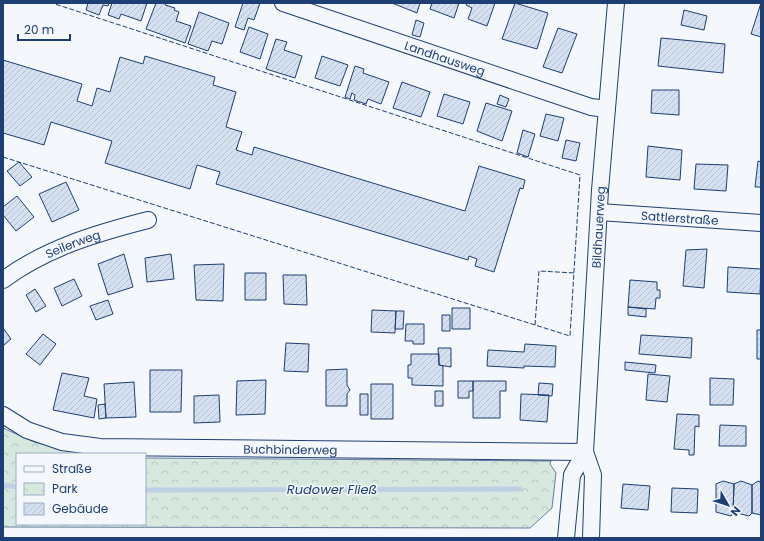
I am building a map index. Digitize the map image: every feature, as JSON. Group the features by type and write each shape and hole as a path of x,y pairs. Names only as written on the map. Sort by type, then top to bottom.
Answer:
{"street":[{"name":"Landhausweg","path":"283,3 591,107 607,109"},
{"name":"Bildhauerweg","path":"591,538 593,475 585,452 599,212 616,3"},
{"name":"Sattlerstraße","path":"599,212 761,223"},
{"name":"Seilerweg","path":"3,280 17,269 81,239 148,220"},
{"name":"Buchbinderweg","path":"3,415 27,430 62,442 100,447 585,452"},
{"name":"Bildhauerweg","path":"566,538 572,475 585,452"}],"green space":[{"path":"3,428 34,442 80,453 16,453 16,525 146,525 146,458 551,461 550,464 556,473 552,508 530,528 3,527"}],"building":[{"path":"88,3 109,3 108,6 103,5 99,15 86,10"},
{"path":"112,3 147,3 141,21 121,14 119,19 108,15"},
{"path":"156,3 166,3 165,5 175,8 174,10 179,12 176,21 191,26 185,43 146,29"},
{"path":"243,3 260,3 254,20 248,18 244,30 235,27"},
{"path":"392,3 420,3 417,13"},
{"path":"432,3 459,3 454,18 430,9"},
{"path":"467,3 495,3 487,26 468,19 472,8 466,5"},
{"path":"515,3 548,13 537,49 502,39"},
{"path":"761,3 761,37 751,34"},
{"path":"684,10 707,16 704,30 681,25"},
{"path":"199,12 229,23 222,44 212,41 208,51 188,44"},
{"path":"416,20 424,23 420,37 412,35"},
{"path":"249,27 268,34 260,59 240,52"},
{"path":"558,28 577,34 562,73 543,67"},
{"path":"661,38 725,44 723,73 658,66"},
{"path":"276,39 287,42 284,50 302,56 295,78 266,69"},
{"path":"145,56 215,77 213,85 236,92 226,127 242,132 236,150 252,155 254,147 465,211 479,166 525,180 523,189 520,188 494,272 475,266 477,259 469,256 468,260 216,184 220,172 197,165 190,189 105,163 112,141 51,122 44,145 3,133 3,60 82,84 77,101 92,106 97,88 110,92 120,57 143,64"},
{"path":"322,56 348,65 340,86 315,78"},
{"path":"355,66 364,69 363,73 389,82 381,104 368,99 366,104 354,100 355,95 352,93 350,99 345,97"},
{"path":"402,82 430,92 421,117 393,108"},
{"path":"652,90 679,90 679,115 651,113"},
{"path":"444,94 470,102 463,124 437,116"},
{"path":"500,95 509,99 506,107 497,104"},
{"path":"486,103 512,111 502,141 477,131"},
{"path":"546,114 564,118 558,141 540,136"},
{"path":"523,130 535,134 528,157 517,153"},
{"path":"566,140 580,143 576,161 562,158"},
{"path":"648,146 682,150 680,180 646,177"},
{"path":"758,161 761,162 761,187 755,187"},
{"path":"19,162 32,177 20,186 7,171"},
{"path":"696,164 728,165 726,191 694,189"},
{"path":"66,182 79,210 52,222 39,194"},
{"path":"17,196 34,217 16,231 3,215 3,207"},
{"path":"707,249 704,288 683,286 686,250"},
{"path":"124,254 133,287 108,295 98,264"},
{"path":"171,254 174,279 147,282 145,258"},
{"path":"224,264 223,301 196,300 194,265"},
{"path":"728,267 761,269 760,294 727,292"},
{"path":"245,273 266,273 266,300 245,300"},
{"path":"283,275 306,275 307,305 284,304"},
{"path":"74,279 82,296 62,306 54,288"},
{"path":"630,280 657,282 657,290 660,290 660,298 656,298 655,309 628,307"},
{"path":"35,289 46,306 36,312 26,295"},
{"path":"108,300 113,314 96,320 90,306"},
{"path":"628,307 646,309 646,317 628,315"},
{"path":"452,308 470,308 470,329 452,329"},
{"path":"372,310 396,311 395,333 371,332"},
{"path":"396,311 404,311 403,329 395,329"},
{"path":"442,315 450,315 450,331 442,331"},
{"path":"406,324 424,324 424,344 413,344 413,341 405,341"},
{"path":"3,328 11,339 3,346"},
{"path":"757,330 761,330 761,359 757,359"},
{"path":"43,334 56,344 40,365 26,354"},
{"path":"641,335 692,338 691,358 639,354"},
{"path":"286,343 309,344 308,372 284,371"},
{"path":"525,344 556,346 555,367 524,366 524,368 487,366 488,350 524,352"},
{"path":"438,348 451,348 451,367 439,365"},
{"path":"411,354 439,354 439,365 443,366 443,386 412,385 412,378 408,378 408,365 411,365"},
{"path":"625,362 656,365 655,373 625,370"},
{"path":"347,369 347,385 350,390 347,394 347,406 326,406 326,370"},
{"path":"150,370 182,370 181,412 150,412"},
{"path":"62,373 89,378 84,396 97,399 94,418 53,410"},
{"path":"648,374 670,376 667,402 646,400"},
{"path":"710,378 734,379 733,405 710,405"},
{"path":"266,380 265,414 236,415 237,381"},
{"path":"458,381 473,381 473,391 469,391 469,398 458,398"},
{"path":"473,381 506,381 506,391 500,391 500,418 473,418"},
{"path":"134,382 136,417 106,418 104,384"},
{"path":"539,383 553,384 552,396 538,395"},
{"path":"371,384 393,384 393,419 371,419"},
{"path":"435,391 443,391 443,406 435,406"},
{"path":"360,394 368,394 368,415 360,415"},
{"path":"521,394 549,395 547,422 520,420"},
{"path":"219,395 220,422 194,423 194,396"},
{"path":"105,404 106,418 99,419 98,405"},
{"path":"677,414 699,415 699,427 695,426 694,455 689,455 689,450 674,449"},
{"path":"720,425 746,426 746,446 719,446"},
{"path":"723,481 734,484 733,512 731,516 716,512 716,484"},
{"path":"741,481 752,485 752,513 749,516 733,512 734,484"},
{"path":"758,481 761,482 761,515 752,513 752,485"},
{"path":"623,484 650,486 648,510 621,508"},
{"path":"672,488 698,489 697,513 671,512"}],"waterway":[{"name":"Rudower Fließ","path":"3,485 16,487"},
{"name":"Rudower Fließ","path":"146,490 520,489"}],"fence":[{"path":"3,157 570,336 580,175 52,3"},
{"path":"535,325 539,271 575,273"}]}
